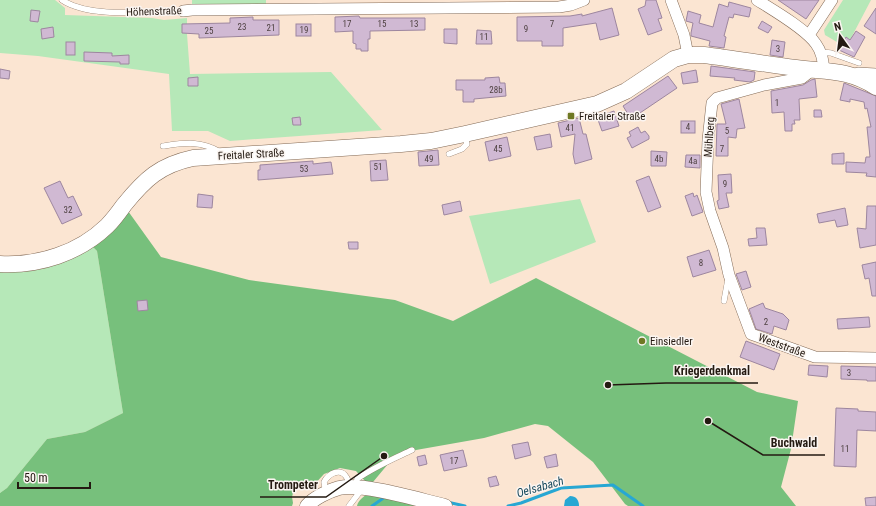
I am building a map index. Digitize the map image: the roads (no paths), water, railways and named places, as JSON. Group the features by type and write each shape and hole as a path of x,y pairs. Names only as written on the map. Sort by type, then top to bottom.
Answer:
{"main road":[{"name":"Freitaler Straße","path":"0,264 36,262 68,252 84,244 108,225 136,190 149,177 177,161 193,158 401,144 431,141 465,134 603,101 626,91 674,58 688,55 704,55 840,72 856,69 876,88"}],"street":[{"name":"Höhenstraße","path":"183,11 431,4 559,7 572,5 584,0"},
{"path":"671,0 684,35 688,55"},
{"path":"757,0 809,35 820,52 818,70"},
{"path":"809,35 832,0"},
{"path":"856,69 858,73 876,74"},
{"name":"Mühlberg","path":"729,275 723,248 710,211 706,192 708,140 712,103 717,98 764,85 796,80 818,70"},
{"name":"Weststraße","path":"729,275 751,334 815,357 876,358"},
{"path":"306,506 339,488 356,488 391,493 445,506"}],"lane":[{"name":"Höhenstraße","path":"62,0 69,5 80,9 119,12 183,11"},
{"path":"820,52 831,53 856,69"},
{"path":"449,154 462,149 467,144 465,134"},
{"path":"163,146 187,143 210,146 226,156"},
{"path":"724,301 729,275"},
{"path":"349,506 356,488 357,479 376,467 412,450"}],"water":[{"path":"570,496 577,499 579,506 564,506 565,500"}],"waterway":[{"name":"Oelsabach","path":"508,506 521,503 561,488 613,485 643,506"},
{"name":"Oelsabach","path":"372,506 385,497"},
{"name":"Oelsabach","path":"447,502 465,506"}],"place":[{"name":"Freitaler Straße","path":"571,116"},
{"name":"Einsiedler","path":"642,341"},
{"name":"Kriegerdenkmal","path":"608,385"},
{"name":"Buchwald","path":"708,421"},
{"name":"Trompeter","path":"384,456"}]}
